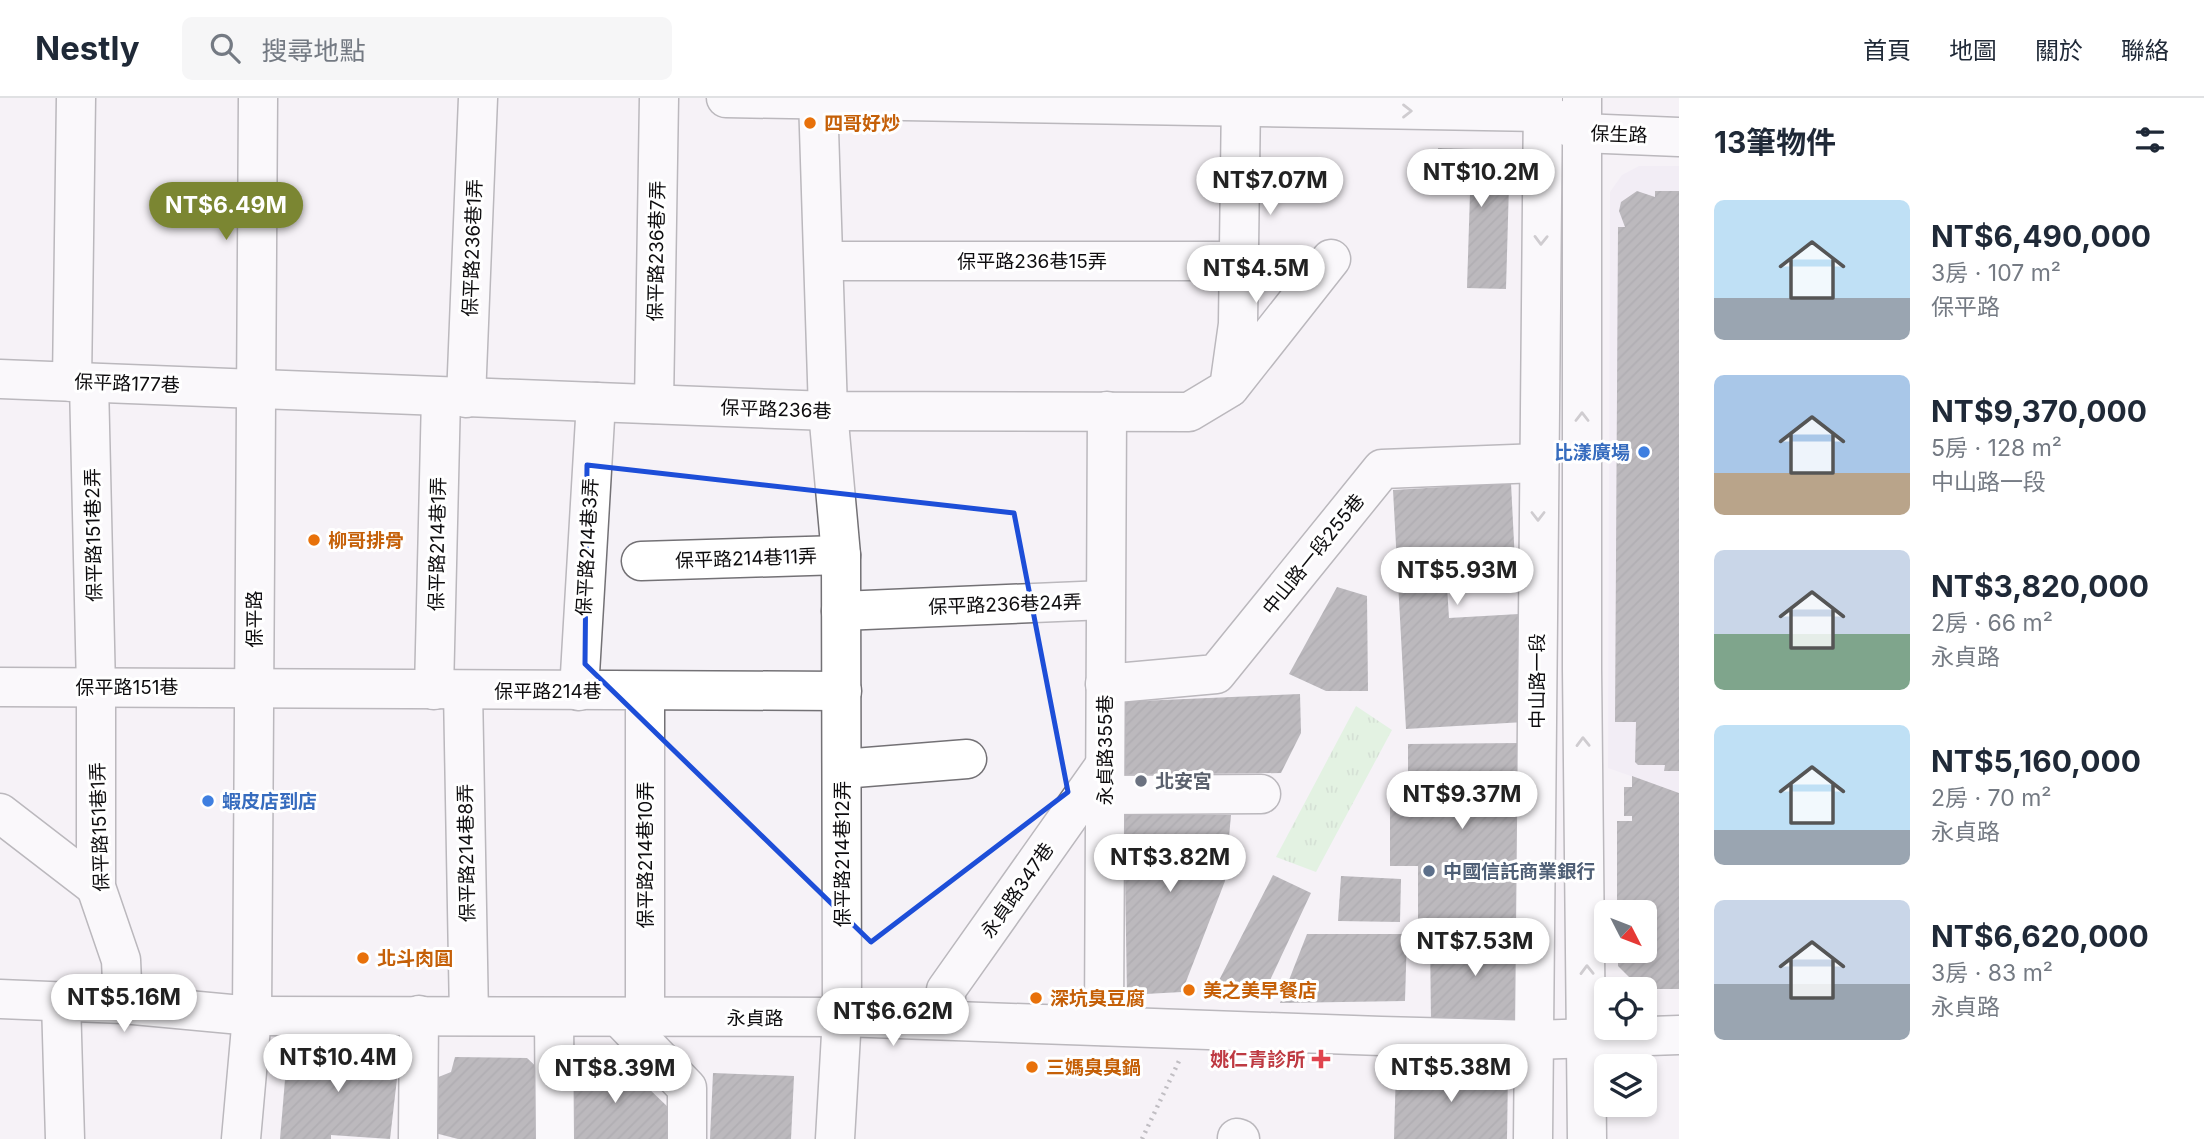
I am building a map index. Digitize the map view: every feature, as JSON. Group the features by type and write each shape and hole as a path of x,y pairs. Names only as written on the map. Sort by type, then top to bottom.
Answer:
{"street":[{"name":"保平路151巷2弄","path":"76,98 81,382 96,688"},
{"name":"保平路","path":"241,1139 252,1016 253,387 258,98"},
{"name":"保平路236巷1弄","path":"454,398 478,98"},
{"name":"保平路236巷7弄","path":"654,404 659,98"},
{"path":"726,98 1365,104 1548,103"},
{"path":"818,99 828,411 841,555"},
{"path":"1229,388 1238,324 1241,103"},
{"name":"保生路","path":"1548,103 1581,116 1679,137"},
{"name":"中山路一段","path":"1533,1139 1538,463 1548,103"},
{"path":"1581,116 1582,669 1587,1139"},
{"path":"1229,388 1331,259"},
{"name":"保平路236巷15弄","path":"824,261 1240,261"},
{"name":"保平路177巷","path":"0,379 253,387"},
{"name":"保平路236巷","path":"253,387 454,398 828,411 1189,412 1229,388"},
{"name":"保平路214巷1弄","path":"448,690 454,398"},
{"name":"保平路214巷3弄","path":"579,691 596,402"},
{"name":"保平路236巷24弄","path":"841,611 1105,600 1107,411"},
{"name":"中山路一段255巷","path":"1105,684 1216,674 1382,469 1538,463"},
{"name":"保平路214巷11弄","path":"641,561 841,555 842,691"},
{"name":"永貞路355巷","path":"1104,1026 1105,600"},
{"name":"保平路151巷","path":"0,687 254,686"},
{"name":"保平路214巷","path":"254,686 448,690 842,691"},
{"name":"保平路151巷1弄","path":"96,688 96,887 121,960 123,1004"},
{"name":"保平路214巷8弄","path":"448,690 469,1016"},
{"name":"保平路214巷10弄","path":"632,1019 645,691"},
{"name":"保平路214巷12弄","path":"835,1139 842,1017 842,691"},
{"path":"842,769 967,759"},
{"path":"1105,780 1261,794"},
{"name":"永貞路347巷","path":"946,1020 946,990 1105,780"},
{"path":"0,813 96,887"},
{"name":"永貞路","path":"0,999 123,1004 252,1016 419,1015 632,1019 842,1017 1193,1031 1534,1040 1679,1035"},
{"path":"61,1001 65,1139"},
{"path":"418,1139 419,1015"},
{"path":"554,1017 555,1139"},
{"path":"632,1019 687,1088 687,1139"}],"path":[{"path":"1142,1139 1193,1031"}],"highlighted area":[{"path":"587,465 1014,513 1068,792 871,942 585,664"}],"shaded area":[{"name":"比漾廣場","path":"1639,166 1679,166 1679,793 1608,768 1610,192 1622,175"}],"green space":[{"path":"1356,706 1392,730 1316,872 1276,857"}],"building":[{"path":"1438,148 1510,150 1506,289 1467,288 1470,193 1436,192"},
{"name":"比漾廣場","path":"1637,191 1655,197 1655,191 1679,191 1679,771 1664,771 1665,765 1638,765 1635,762 1636,722 1615,722 1618,227 1625,227 1619,211 1621,202"},
{"path":"1511,483 1516,582 1447,586 1449,618 1519,614 1524,722 1406,729 1393,490"},
{"path":"1337,587 1367,596 1368,691 1326,691 1289,674"},
{"path":"1300,694 1301,733 1281,773 1115,775 1117,702"},
{"path":"1520,743 1521,922 1418,923 1418,866 1390,866 1390,794 1408,795 1408,744"},
{"path":"1632,776 1679,793 1679,989 1657,989 1657,977 1629,977 1618,966 1618,963 1657,963 1657,900 1617,900 1617,821 1632,821 1632,816 1624,816 1624,787 1632,787"},
{"path":"1124,814 1231,815 1225,881 1182,992 1127,995"},
{"path":"1273,875 1311,893 1265,991 1214,990"},
{"path":"1341,876 1401,879 1400,922 1338,921"},
{"path":"1307,934 1407,934 1405,1001 1280,1003"},
{"path":"1518,934 1519,1021 1431,1022 1430,935"},
{"path":"288,1044 384,1052 398,1070 390,1139 331,1135 331,1139 280,1139"},
{"path":"455,1057 527,1058 542,1072 542,1139 458,1139 431,1132 431,1080 451,1072"},
{"path":"619,1060 671,1110 670,1139 569,1139 572,1074 582,1061"},
{"path":"1396,1068 1508,1070 1507,1139 1394,1139"},
{"path":"713,1073 794,1076 791,1139 710,1139"}],"place":[{"name":"四哥好炒","path":"810,123"},
{"name":"比漾廣場","path":"1644,452"},
{"name":"柳哥排骨","path":"314,540"},
{"name":"北安宮","path":"1141,781"},
{"name":"蝦皮店到店","path":"208,801"},
{"name":"中國信託商業銀行","path":"1429,871"},
{"name":"北斗肉圓","path":"363,958"},
{"name":"美之美早餐店","path":"1189,990"},
{"name":"深坑臭豆腐","path":"1036,998"},
{"name":"姚仁青診所","path":"1321,1059"},
{"name":"三媽臭臭鍋","path":"1032,1067"}]}
